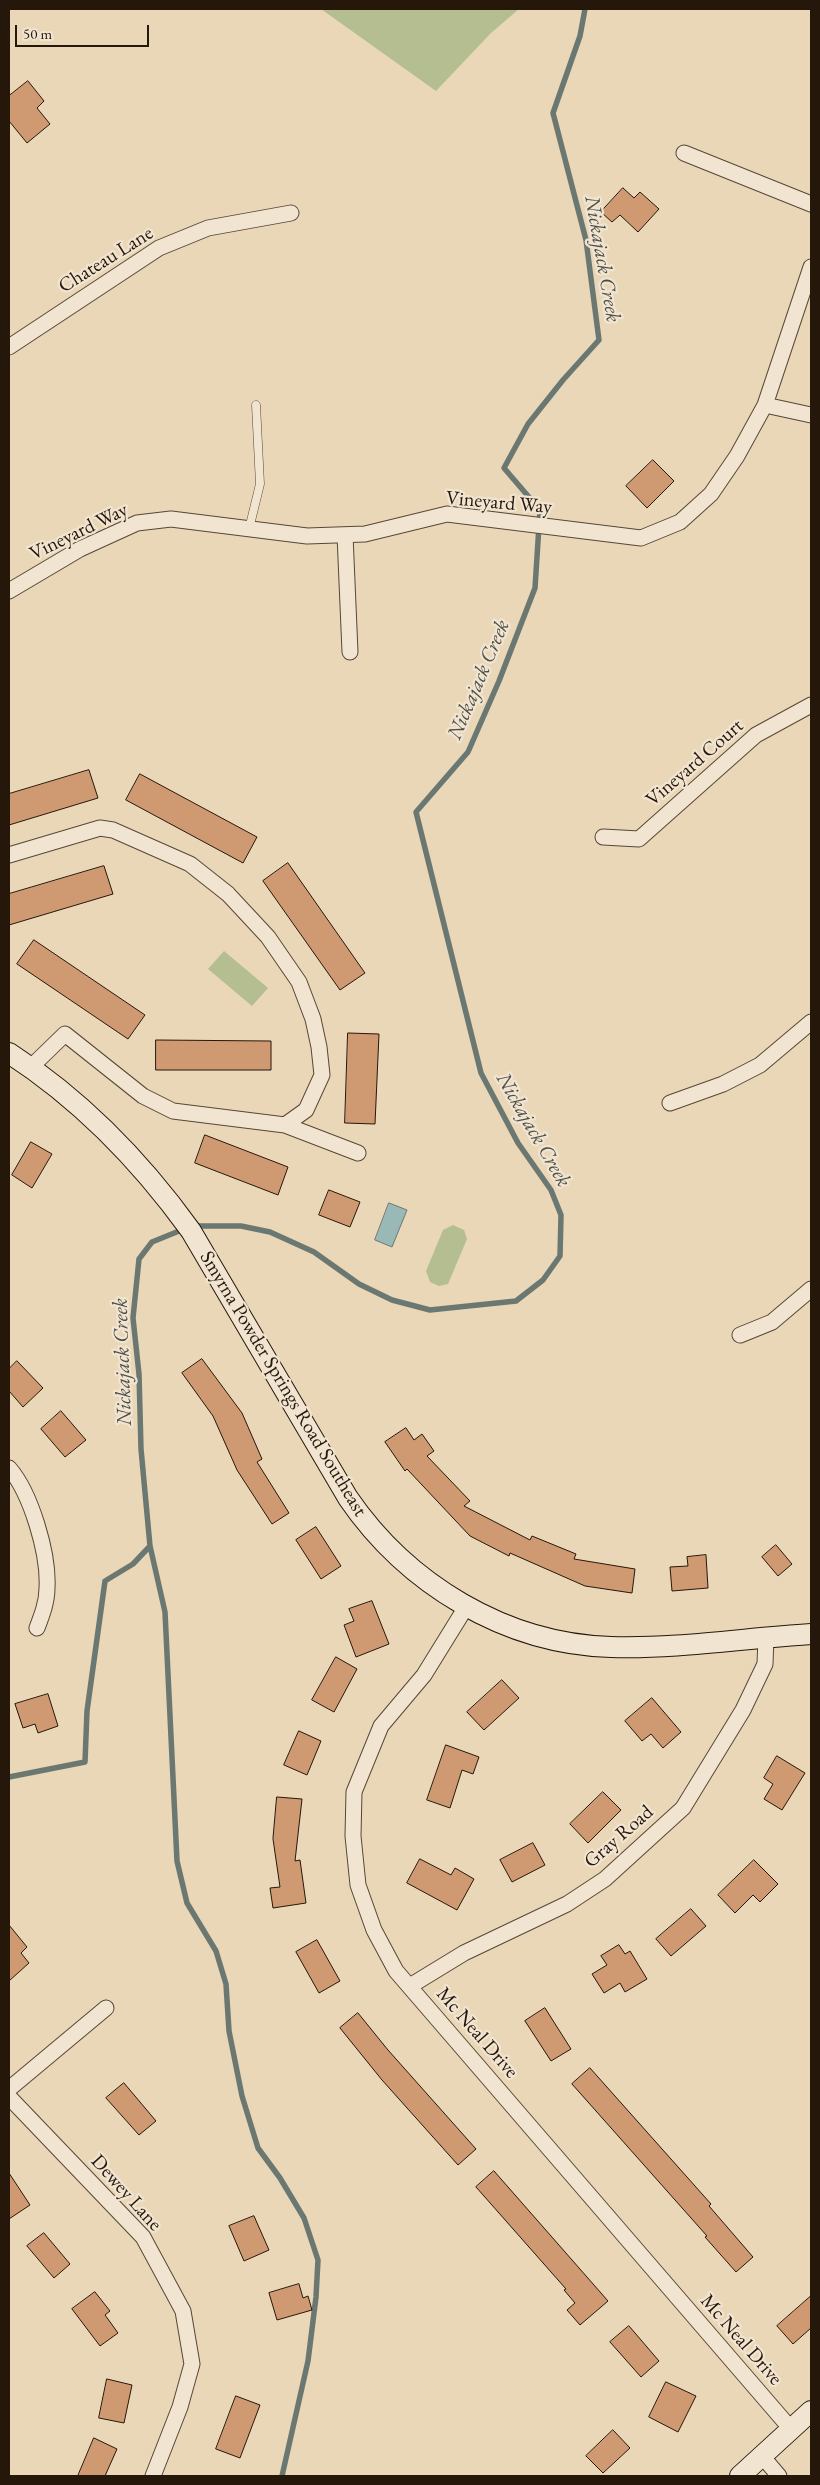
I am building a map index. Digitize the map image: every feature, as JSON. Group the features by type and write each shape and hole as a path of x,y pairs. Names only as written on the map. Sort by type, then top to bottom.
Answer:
{"street":[{"path":"684,153 811,204"},
{"name":"Chateau Lane","path":"9,347 159,248 208,228 292,213"},
{"name":"Vineyard Way","path":"10,588 80,549 136,523 171,519 307,536 365,534 447,514 641,538 680,522 711,494 737,456 765,405 811,267"},
{"path":"765,405 811,415"},
{"path":"345,535 350,652"},
{"name":"Vineyard Court","path":"603,837 639,839 756,735 811,705"},
{"path":"9,855 100,828 113,830 190,864 228,894 268,937 299,982 313,1019 322,1075 306,1110 285,1125"},
{"path":"670,1103 723,1084 752,1069 811,1022"},
{"path":"31,1067 65,1034 143,1096 173,1111 285,1125 358,1152"},
{"name":"Smyrna Powder Springs Road Southeast","path":"9,1053 31,1067 77,1106 124,1150 166,1197 191,1231 219,1277 348,1498 365,1522 405,1563 430,1584 466,1607 518,1628 578,1644 648,1646 811,1634"},
{"path":"740,1335 772,1322 811,1290"},
{"path":"9,1468 24,1491 33,1515 45,1562 48,1586 45,1608 37,1628"},
{"name":"Mc Neal Drive","path":"466,1607 424,1674 381,1726 354,1792 353,1836 358,1884 374,1930 396,1971 791,2429"},
{"name":"Gray Road","path":"410,1986 464,1953 567,1904 604,1879 683,1808 709,1769 743,1710 765,1664 766,1636"},
{"path":"9,2089 106,2008"},
{"name":"Dewey Lane","path":"9,2097 143,2237 184,2311 192,2364 180,2407 153,2476"},
{"path":"740,2476 811,2411"},
{"path":"762,2456 779,2476"}],"lane":[{"path":"249,529 260,484 256,405"}],"green space":[{"path":"321,9 519,9 491,33 436,91"},
{"path":"224,951 268,988 252,1006 208,969"},
{"path":"453,1225 464,1230 467,1239 448,1284 439,1286 430,1282 426,1271 443,1230"}],"water":[{"path":"389,1203 407,1210 392,1247 375,1240"}],"building":[{"path":"28,81 44,101 37,108 50,124 27,143 9,121 9,96"},
{"path":"623,188 634,198 640,192 659,209 638,232 620,215 612,222 601,212"},
{"path":"653,460 674,481 647,508 626,486"},
{"path":"89,770 98,798 9,825 9,794"},
{"path":"140,774 257,837 243,863 126,800"},
{"path":"288,863 365,973 340,990 263,881"},
{"path":"104,866 113,894 9,925 9,894"},
{"path":"34,940 145,1015 128,1039 17,964"},
{"path":"348,1033 379,1034 375,1124 345,1123"},
{"path":"156,1040 271,1041 271,1070 156,1070"},
{"path":"205,1135 288,1167 278,1195 195,1163"},
{"path":"31,1142 52,1154 32,1188 12,1175"},
{"path":"329,1190 360,1202 350,1227 319,1215"},
{"path":"202,1359 242,1413 262,1459 257,1462 289,1513 272,1524 237,1470 213,1416 182,1373"},
{"path":"17,1361 43,1388 23,1407 9,1391 9,1369"},
{"path":"61,1411 86,1440 65,1457 41,1429"},
{"path":"406,1428 414,1440 422,1434 434,1451 427,1456 470,1501 464,1506 530,1540 532,1536 576,1554 574,1559 635,1569 632,1593 585,1586 510,1553 509,1556 470,1536 407,1469 405,1471 385,1442"},
{"path":"316,1527 341,1566 321,1579 296,1540"},
{"path":"776,1545 792,1564 778,1576 762,1557"},
{"path":"706,1555 708,1588 672,1591 670,1567 688,1566 687,1557"},
{"path":"372,1601 389,1644 356,1657 344,1625 354,1621 349,1609"},
{"path":"336,1657 357,1669 334,1712 312,1700"},
{"path":"502,1680 519,1698 484,1730 467,1712"},
{"path":"48,1694 58,1726 38,1733 35,1724 23,1728 15,1704"},
{"path":"652,1698 681,1732 663,1748 651,1734 642,1741 625,1721"},
{"path":"299,1731 321,1741 307,1775 284,1765"},
{"path":"446,1745 479,1757 473,1774 462,1770 450,1808 427,1800"},
{"path":"777,1756 805,1773 782,1810 764,1799 773,1784 764,1778"},
{"path":"603,1792 621,1810 588,1843 570,1824"},
{"path":"277,1797 302,1799 295,1861 300,1860 306,1903 273,1908 270,1888 280,1887 273,1839"},
{"path":"533,1843 545,1865 512,1882 500,1860"},
{"path":"420,1859 451,1875 455,1868 474,1879 457,1910 407,1883"},
{"path":"754,1860 778,1884 760,1902 753,1895 735,1913 718,1895"},
{"path":"691,1909 706,1926 671,1956 656,1939"},
{"path":"9,1925 27,1947 21,1953 29,1963 9,1981"},
{"path":"317,1940 340,1981 319,1993 296,1952"},
{"path":"619,1945 625,1954 630,1951 647,1979 625,1992 620,1983 604,1993 592,1974 607,1965 601,1956"},
{"path":"545,2008 571,2049 551,2061 525,2021"},
{"path":"358,2013 388,2050 476,2149 458,2165 382,2080 340,2028"},
{"path":"590,2068 711,2204 709,2206 753,2257 736,2272 705,2237 707,2236 572,2084"},
{"path":"124,2083 156,2121 139,2135 106,2098"},
{"path":"494,2171 608,2301 580,2325 567,2310 575,2303 564,2290 566,2289 476,2187"},
{"path":"9,2173 30,2205 9,2219"},
{"path":"254,2216 269,2250 244,2261 229,2226"},
{"path":"44,2233 70,2264 54,2278 27,2246"},
{"path":"299,2284 303,2298 308,2296 312,2310 277,2320 269,2293"},
{"path":"95,2292 110,2311 105,2315 118,2333 100,2346 72,2309"},
{"path":"811,2296 811,2328 793,2344 777,2326"},
{"path":"629,2326 659,2361 641,2377 610,2342"},
{"path":"107,2379 132,2385 124,2423 99,2418"},
{"path":"666,2382 696,2396 678,2432 649,2417"},
{"path":"236,2396 260,2405 240,2458 216,2449"},
{"path":"613,2430 630,2448 603,2473 586,2456"},
{"path":"94,2438 117,2449 105,2476 78,2476"}],"waterway":[{"name":"Nickajack Creek","path":"192,1226 241,1226 270,1232 314,1252 359,1284 392,1300 430,1310 516,1301 543,1280 560,1256 561,1215 551,1190 518,1143 481,1073 416,812 468,752 499,681 535,588 540,510 504,468 528,424 563,380 599,340 586,240 553,113 580,36 585,9"},
{"path":"184,1229 152,1242 139,1259 133,1318 139,1374 141,1449 150,1546 165,1612 177,1861 187,1903 216,1951 226,1984 229,2031 242,2096 258,2148 280,2178 304,2218 318,2260 316,2297 308,2361 282,2476"},
{"name":"Nickajack Creek","path":"9,1777 85,1762 87,1711 105,1581 133,1564 150,1546"}]}
